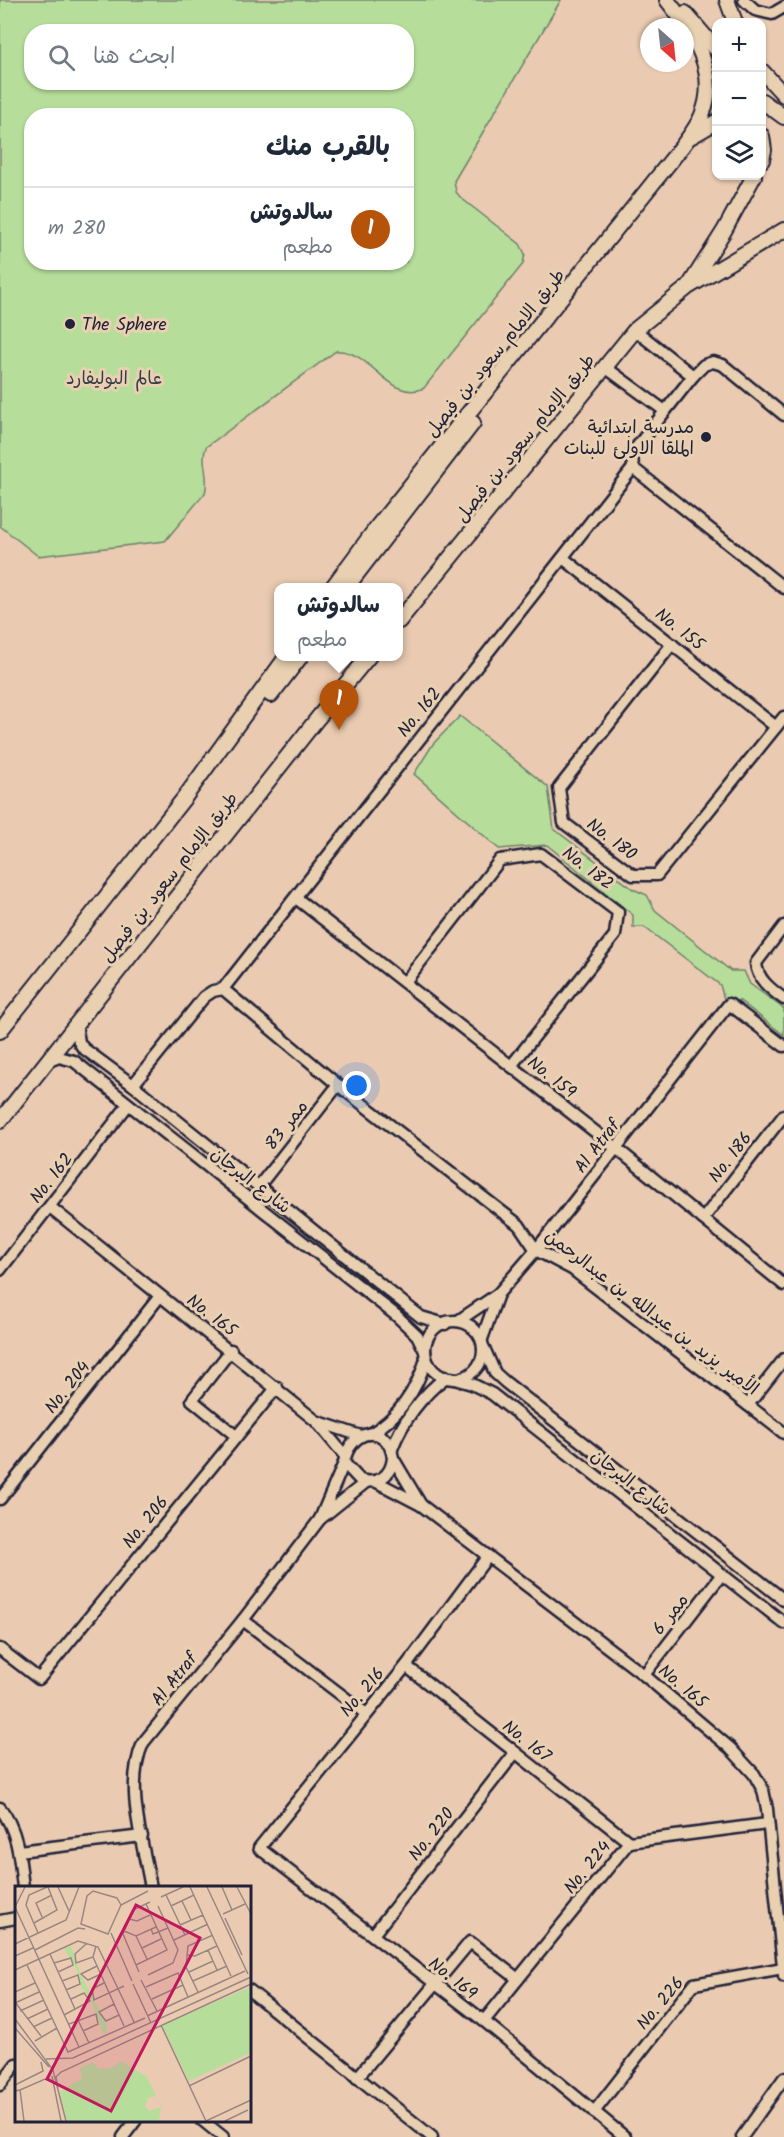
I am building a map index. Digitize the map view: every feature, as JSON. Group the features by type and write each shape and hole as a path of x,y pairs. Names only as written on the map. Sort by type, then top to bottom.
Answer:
{"main road":[{"path":"667,0 698,45 707,76 705,104 701,117 686,141"},
{"path":"674,0 712,43"},
{"path":"727,0 734,18"},
{"path":"765,72 784,95"},
{"path":"766,72 784,85"},
{"path":"766,103 784,117"},
{"path":"686,141 712,125"},
{"name":"طريق الامام سعود بن فيصل","path":"336,583 377,527 686,141"},
{"path":"688,287 724,231 752,180"},
{"path":"688,287 784,231"},
{"path":"350,583 559,314 589,273 602,248"},
{"name":"طريق الإمام سعود بن فيصل","path":"403,616 581,393 605,368 635,330 688,287"},
{"name":"طريق الإمام سعود بن فيصل","path":"0,1031 143,852 284,661"},
{"name":"طريق الإمام سعود بن فيصل","path":"224,745 266,701 298,661"},
{"name":"طريق الإمام سعود بن فيصل","path":"0,1121 316,719 366,661"}],"street":[{"path":"744,0 755,10 772,14 784,7"},
{"path":"635,330 693,376"},
{"name":"No. 162","path":"133,1085 204,997 213,991 223,989 296,898 404,757 633,468 632,453 693,376 704,365 713,362 723,366 784,415"},
{"path":"605,368 665,411"},
{"path":"633,468 784,588"},
{"name":"No. 155","path":"563,558 776,727"},
{"name":"No. 180","path":"672,644 559,788 564,823 633,875 657,874 784,717"},
{"name":"No. 182","path":"405,982 500,860 541,854 618,912 615,935 511,1066"},
{"name":"No. 159","path":"296,898 616,1148 784,1286"},
{"path":"784,926 756,963 756,972 767,986 784,999"},
{"name":"الأمير يزيد بن عبدالله بن عبدالرحمن","path":"223,989 338,1084 519,1226 536,1250 572,1269 784,1433"},
{"name":"Al Atraf","path":"498,1294 536,1250 729,1004 784,1046"},
{"name":"شارع البرجان","path":"76,1024 79,1042 83,1048 133,1085 421,1317 445,1324"},
{"name":"شارع البرجان","path":"45,1062 59,1057 74,1061 397,1316 417,1335 433,1372 472,1384 492,1394 784,1623"},
{"name":"ممر 83","path":"259,1186 338,1084"},
{"name":"No. 162","path":"0,1270 128,1105"},
{"name":"No. 186","path":"703,1219 784,1115"},
{"name":"No. 165","path":"50,1207 277,1387 316,1421 365,1435"},
{"path":"345,1460 352,1442 390,1421 419,1382 430,1335 445,1324 458,1321 498,1294"},
{"path":"371,1482 388,1473 399,1429 430,1391 448,1378 467,1376 474,1371 498,1294"},
{"name":"No. 204","path":"0,1499 160,1296"},
{"name":"شارع البرجان","path":"458,1321 468,1324 483,1344 495,1373 505,1382 784,1600"},
{"path":"231,1350 192,1400 236,1436"},
{"path":"748,1405 784,1359"},
{"name":"No. 206","path":"0,1649 39,1679 277,1387"},
{"path":"316,1421 354,1476 421,1505"},
{"path":"365,1435 381,1437 421,1505"},
{"name":"Al Atraf","path":"151,1886 135,1773 135,1761 143,1743 243,1620 320,1519 345,1460"},
{"name":"Al Atraf","path":"320,1519 371,1482"},
{"name":"No. 165","path":"421,1505 644,1675 730,1748 754,1774 763,1790 780,1908 783,1972"},
{"name":"No. 216","path":"259,1848 365,1713 406,1666 488,1556"},
{"name":"ممر 6","path":"644,1675 722,1574"},
{"path":"243,1620 365,1713"},
{"name":"No. 167","path":"406,1666 630,1842"},
{"name":"No. 220","path":"374,1935 515,1753"},
{"path":"0,1808 7,1816 20,1851 23,1886"},
{"name":"No. 224","path":"483,2021 630,1842 767,1824"},
{"path":"20,1851 142,1836"},
{"name":"No. 169","path":"259,1848 483,2021 625,2137"},
{"path":"0,1921 15,1918"},
{"path":"357,2078 470,1942 518,1979"},
{"name":"No. 226","path":"594,2112 694,1984 783,1972"},
{"path":"250,1991 426,2135"},
{"path":"0,2085 15,2065"},
{"path":"742,2137 784,2078"},
{"path":"123,2137 134,2122"},
{"path":"203,2122 223,2137"}],"green space":[{"name":"عالم البوليفارد","path":"0,0 561,0 454,181 456,192 461,198 520,244 525,254 523,264 424,388 412,391 401,389 359,358 348,352 336,351 206,447 204,453 205,493 165,541 38,556 0,526"},
{"path":"460,716 548,787 554,829 633,889 647,895 655,910 731,971 744,971 750,984 784,1009 784,1035 740,1001 724,999 720,985 644,927 633,927 633,915 547,845 499,849 414,774 433,744"}],"place":[{"name":"The Sphere","path":"70,324"},
{"name":"مدرسة ابتدائية الملقا الاولئ للبنات","path":"706,437"},
{"name":"سالدوتش","path":"339,730"}]}
